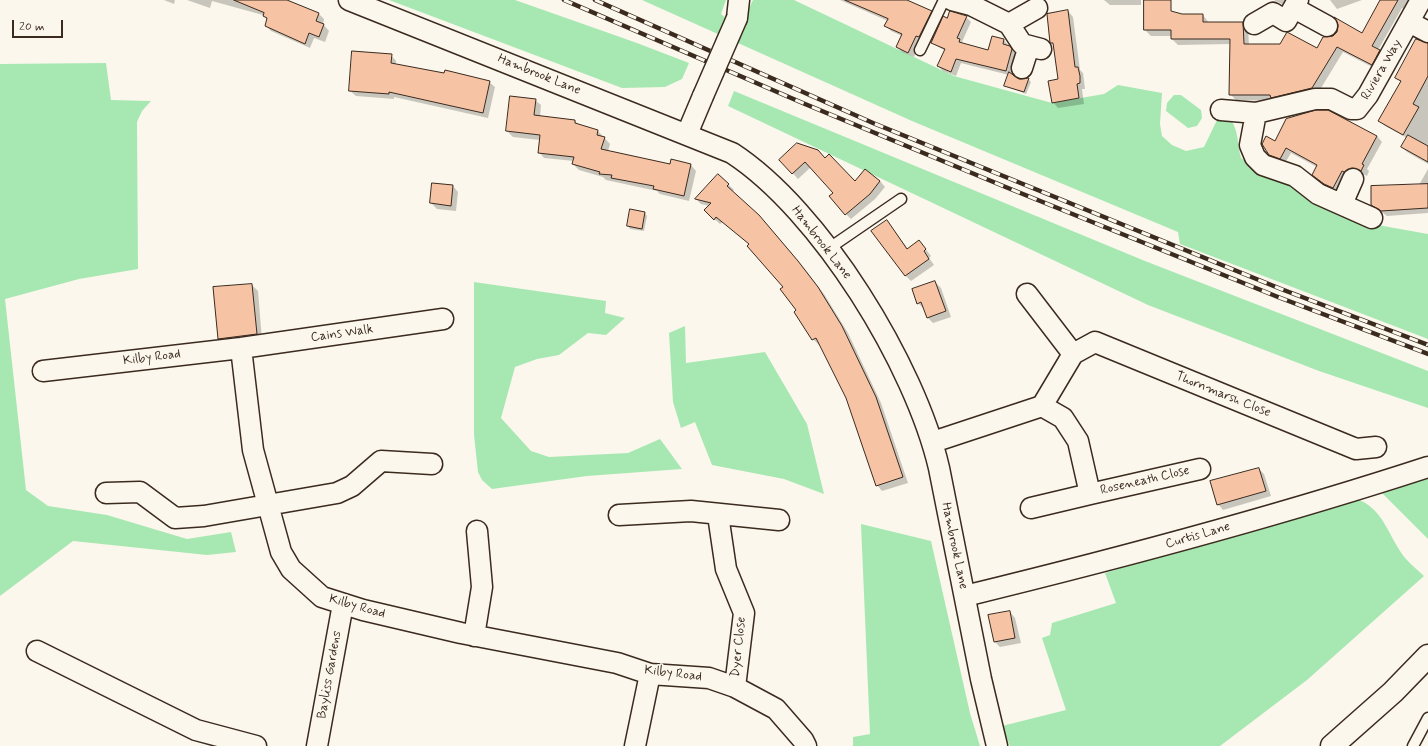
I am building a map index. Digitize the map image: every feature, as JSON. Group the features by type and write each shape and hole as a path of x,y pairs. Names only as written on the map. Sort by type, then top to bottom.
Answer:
{"street":[{"name":"Hambrook Lane","path":"349,0 732,153 753,167 778,191 828,249 846,274 883,332 921,408 933,442 996,746"},
{"path":"952,0 972,5 1009,24 1022,44 1035,48 1022,68"},
{"name":"Riviera Way","path":"1221,110 1256,113 1315,99 1331,99 1351,109 1357,109 1368,96 1421,0"},
{"path":"1254,24 1273,13 1286,21 1296,4 1327,26"},
{"path":"1009,24 1037,8"},
{"path":"687,134 738,9"},
{"path":"1409,22 1428,32"},
{"path":"1256,113 1250,145 1255,157 1263,165 1295,176 1318,194 1372,218"},
{"path":"1342,204 1353,179"},
{"path":"933,442 1042,406 1073,354 1027,294"},
{"name":"Cains Walk","path":"241,348 443,320"},
{"name":"Thornmarsh Close","path":"1073,354 1095,342 1356,449 1376,447"},
{"name":"Kilby Road","path":"43,372 241,348 253,450 281,552 291,569 322,597 343,604 474,636 617,663 650,674 709,678 735,686 776,709 803,740 806,746"},
{"name":"Roseneath Close","path":"1042,406 1063,418 1078,441 1090,494"},
{"path":"106,493 140,492 175,518 204,516 342,490 352,486 381,461 432,464"},
{"name":"Curtis Lane","path":"965,596 1120,558 1278,514 1331,499 1428,467"},
{"name":"Roseneath Close","path":"1031,508 1200,469"},
{"path":"619,515 692,511 718,515 779,520"},
{"name":"Dyer Close","path":"718,515 726,569 744,613 735,686"},
{"path":"474,636 482,587 477,531"},
{"name":"Bayliss Gardens","path":"317,746 343,604"},
{"path":"37,651 196,730 256,746"},
{"path":"1332,746 1393,692 1428,656"},
{"path":"635,746 650,674"}],"lane":[{"path":"920,50 944,0"},
{"path":"828,249 901,199"},
{"path":"1413,746 1428,718"}],"green space":[{"path":"389,0 515,0 689,63 682,79 665,87 622,88"},
{"path":"642,0 726,0 721,14 725,17 720,28 736,36 753,0 794,0 954,76 1052,103 1104,94 1118,85 1162,93 1160,124 1162,136 1172,145 1186,151 1204,147 1218,118 1231,120 1237,134 1241,158 1259,171 1281,178 1361,222 1428,234 1428,339 1180,244 1178,232 912,121"},
{"path":"106,63 111,100 151,101 142,111 137,122 138,269 79,279 5,299 26,490 48,506 107,515 187,539 231,532 236,552 207,555 73,541 0,596 0,64"},
{"path":"734,91 1145,261 1428,371 1428,408 1319,371 1148,305 728,106"},
{"path":"1174,95 1181,95 1201,110 1202,118 1197,126 1188,128 1166,111 1167,103"},
{"path":"474,282 606,301 605,313 625,318 606,335 588,333 559,355 537,359 515,367 501,418 531,451 549,457 628,453 660,439 682,469 587,476 492,489 482,480 478,472 474,435"},
{"path":"685,326 686,363 765,352 807,424 824,494 784,479 712,465 695,422 681,428 673,402 669,333"},
{"path":"1428,476 1428,539 1381,492"},
{"path":"1355,498 1373,509 1385,524 1406,559 1424,576 1307,680 1220,746 1010,746 1002,726 1066,710 1042,638 1050,635 1052,623 1116,603 1105,573"},
{"path":"861,524 931,541 970,713 980,746 853,746 853,737 870,734"}],"building":[{"path":"234,0 287,0 319,13 316,21 324,24 319,37 309,33 305,44 265,26 267,18 263,16 264,13"},
{"path":"845,0 907,0 932,11 919,37 916,36 908,53 896,47 902,34 884,26 888,19"},
{"path":"1144,0 1171,0 1171,11 1182,14 1203,14 1203,22 1243,22 1244,44 1280,44 1287,32 1317,48 1323,37 1333,36 1337,32 1338,25 1334,17 1362,33 1380,0 1398,0 1372,46 1380,50 1372,65 1337,47 1312,88 1271,98 1270,95 1229,95 1230,39 1171,39 1171,30 1144,30"},
{"path":"1068,10 1075,67 1078,67 1080,76 1080,83 1077,84 1079,98 1052,103 1048,81 1058,79 1053,43 1050,43 1047,14"},
{"path":"950,11 967,16 957,38 960,39 959,42 988,50 992,36 1004,39 1003,44 1010,46 1012,49 1006,71 956,59 951,72 937,66 945,49 931,43 943,16 947,18"},
{"path":"1416,39 1428,43 1428,76 1413,104 1419,107 1403,135 1378,121 1401,81 1395,78"},
{"path":"352,51 392,54 391,63 444,73 445,70 490,81 483,113 389,92 389,94 349,91"},
{"path":"1009,72 1019,79 1029,78 1024,92 1004,86"},
{"path":"510,96 536,99 534,115 575,120 575,123 598,130 597,135 605,137 601,149 670,164 671,159 691,164 684,196 653,189 654,186 611,178 612,175 599,174 600,172 572,164 574,157 538,153 540,135 506,131"},
{"path":"1316,110 1328,110 1377,136 1362,164 1364,165 1361,171 1352,168 1344,172 1342,171 1333,188 1324,184 1312,175 1317,165 1286,148 1280,159 1269,155 1262,144 1266,136 1275,141 1286,119"},
{"path":"1408,135 1428,146 1428,162 1401,147"},
{"path":"797,143 818,150 825,158 829,154 855,181 865,169 880,181 870,194 845,215 829,196 833,193 805,162 792,174 779,160"},
{"path":"718,174 729,184 727,186 759,215 798,261 818,287 842,326 876,397 903,477 876,486 846,398 816,338 812,340 794,312 796,310 780,289 783,287 747,246 749,244 716,217 714,220 704,210 711,203 695,199"},
{"path":"432,183 453,185 451,206 430,203"},
{"path":"1428,184 1428,208 1381,211 1371,205 1371,186"},
{"path":"630,209 645,212 642,229 627,226"},
{"path":"887,220 907,249 919,240 926,249 924,251 929,259 905,276 871,231"},
{"path":"935,281 946,311 927,318 921,302 917,304 912,289"},
{"path":"252,284 257,334 218,339 213,287"},
{"path":"1259,468 1266,491 1217,505 1210,481"},
{"path":"1010,611 1015,638 994,642 988,615"}],"railway":[{"path":"564,0 805,104 1008,188 1278,297 1428,354"},
{"path":"595,0 873,123 1281,289 1428,345"}]}
